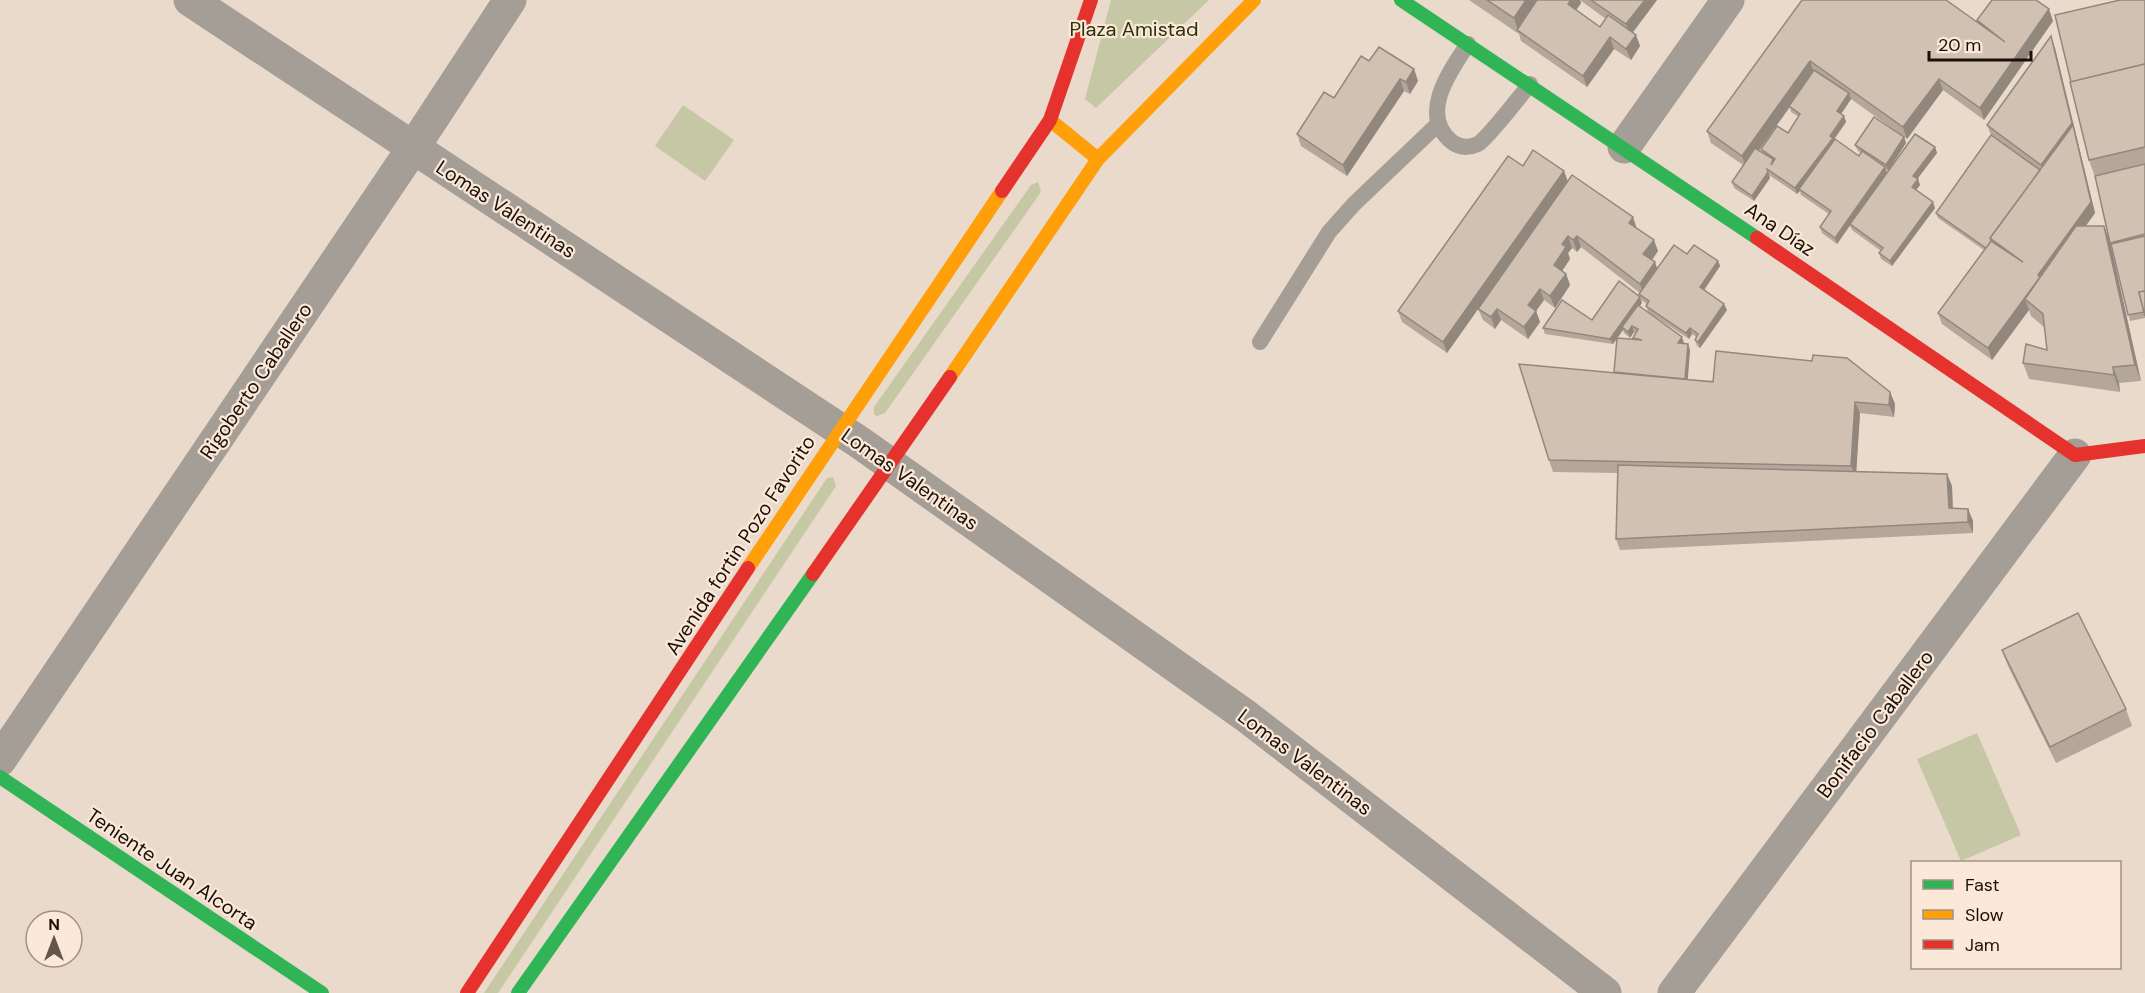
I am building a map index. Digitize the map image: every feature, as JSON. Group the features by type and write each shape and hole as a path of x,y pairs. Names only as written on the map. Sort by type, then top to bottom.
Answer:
{"street":[{"name":"Lomas Valentinas","path":"190,0 840,429 1246,716 1605,993"},
{"name":"Rigoberto Caballero","path":"0,760 413,148 510,0"},
{"name":"Avenida fortin Pozo Favorito","path":"467,993 840,429 1050,120 1091,0"},
{"path":"518,993 890,465 1098,159 1254,0"},
{"name":"Ana Díaz","path":"1401,0 1624,147 2075,455"},
{"path":"1624,147 1728,0"},
{"path":"1050,120 1098,159"},
{"path":"2075,455 2113,452 2145,446"},
{"name":"Bonifacio Caballero","path":"1674,993 2075,455"},
{"name":"Teniente Juan Alcorta","path":"0,777 322,993"}],"lane":[{"path":"1468,44 1443,83 1437,125 1442,134 1455,144 1470,148 1481,142 1530,84"},
{"path":"1260,342 1329,232 1354,204 1437,125"}],"green space":[{"name":"Plaza Amistad","path":"1111,0 1209,0 1096,108 1085,99"},
{"path":"683,105 734,140 705,181 655,146"},
{"path":"1038,182 1041,192 885,413 877,416 874,414 874,407 1031,185"},
{"path":"833,477 836,486 498,993 484,993 827,478"},
{"path":"1977,733 2021,835 1961,861 1917,759"}],"building":[{"path":"1487,0 1526,0 1514,18"},
{"path":"1537,0 1571,0 1568,4 1600,27 1608,15 1636,35 1626,49 1610,37 1583,76 1517,30"},
{"path":"1591,0 1645,0 1626,24"},
{"path":"1802,0 1946,0 2005,42 1977,20 1992,0 2036,0 2049,9 1980,108 1939,79 1903,127 1810,61 1742,156 1707,131"},
{"path":"2120,0 2145,0 2145,64 2071,82 2055,15"},
{"path":"2051,36 2072,123 2041,165 1987,125"},
{"path":"1379,47 1414,69 1406,82 1400,79 1343,165 1297,134 1324,92 1334,98 1361,56 1369,61"},
{"path":"2145,64 2145,147 2089,160 2070,82"},
{"path":"1814,70 1849,93 1837,111 1844,116 1830,136 1833,138 1795,188 1767,169 1768,172 1752,196 1732,182 1755,148 1773,159 1771,165 1775,159 1761,149 1777,126 1788,133 1800,114 1789,106"},
{"path":"1874,117 1904,137 1886,165 1855,145"},
{"path":"2073,125 2091,202 1988,348 1938,313 1991,241 2023,262 1990,238"},
{"path":"1915,134 1935,147 1913,176 1918,179 1912,187 1933,202 1890,261 1879,253 1883,248 1850,224"},
{"path":"1991,135 2040,170 1990,238 1991,241 1986,248 1936,213"},
{"path":"1835,139 1859,156 1862,151 1885,167 1835,238 1820,227 1831,211 1799,189"},
{"path":"1533,150 1564,171 1443,342 1398,311 1508,156 1523,166"},
{"path":"2145,164 2145,234 2110,243 2095,176"},
{"path":"1572,175 1633,217 1629,223 1654,240 1643,254 1655,262 1640,284 1577,236 1573,240 1568,236 1562,244 1566,247 1554,265 1566,274 1550,296 1540,289 1528,305 1536,311 1524,327 1497,309 1491,317 1478,309"},
{"path":"2076,226 2104,226 2135,365 2113,367 2114,375 2023,363 2026,344 2047,350 2043,314 2025,299"},
{"path":"2145,236 2145,291 2139,292 2144,312 2128,315 2111,244"},
{"path":"1674,245 1687,254 1694,245 1718,261 1700,287 1724,304 1698,342 1695,340 1698,334 1690,328 1686,333 1646,306 1649,301 1639,294"},
{"path":"1619,281 1640,297 1610,339 1543,328 1562,300 1592,320"},
{"path":"2145,291 2145,316 2139,292"},
{"path":"1638,305 1682,337 1678,343 1688,344 1685,379 1614,372 1617,338 1642,340 1633,338 1638,329 1632,326 1628,332 1622,327"},
{"path":"1716,351 1812,361 1813,355 1847,358 1890,392 1889,405 1855,402 1851,466 1549,460 1519,364 1713,382"},
{"path":"1618,465 1947,474 1949,508 1968,509 1968,522 1616,539"},
{"path":"2078,613 2126,709 2050,747 2002,650"}],"traffic: fast":[{"path":"1401,0 1757,238"},
{"path":"518,993 813,574"},
{"path":"0,777 322,993"}],"traffic: slow":[{"path":"950,377 1098,159 1254,0"},
{"path":"1050,120 1098,159"},
{"path":"748,568 1002,191"}],"traffic: jam":[{"path":"1002,191 1050,120 1091,0"},
{"path":"1757,238 2075,455 2145,446"},
{"path":"813,574 950,377"},
{"path":"467,993 748,568"}]}
